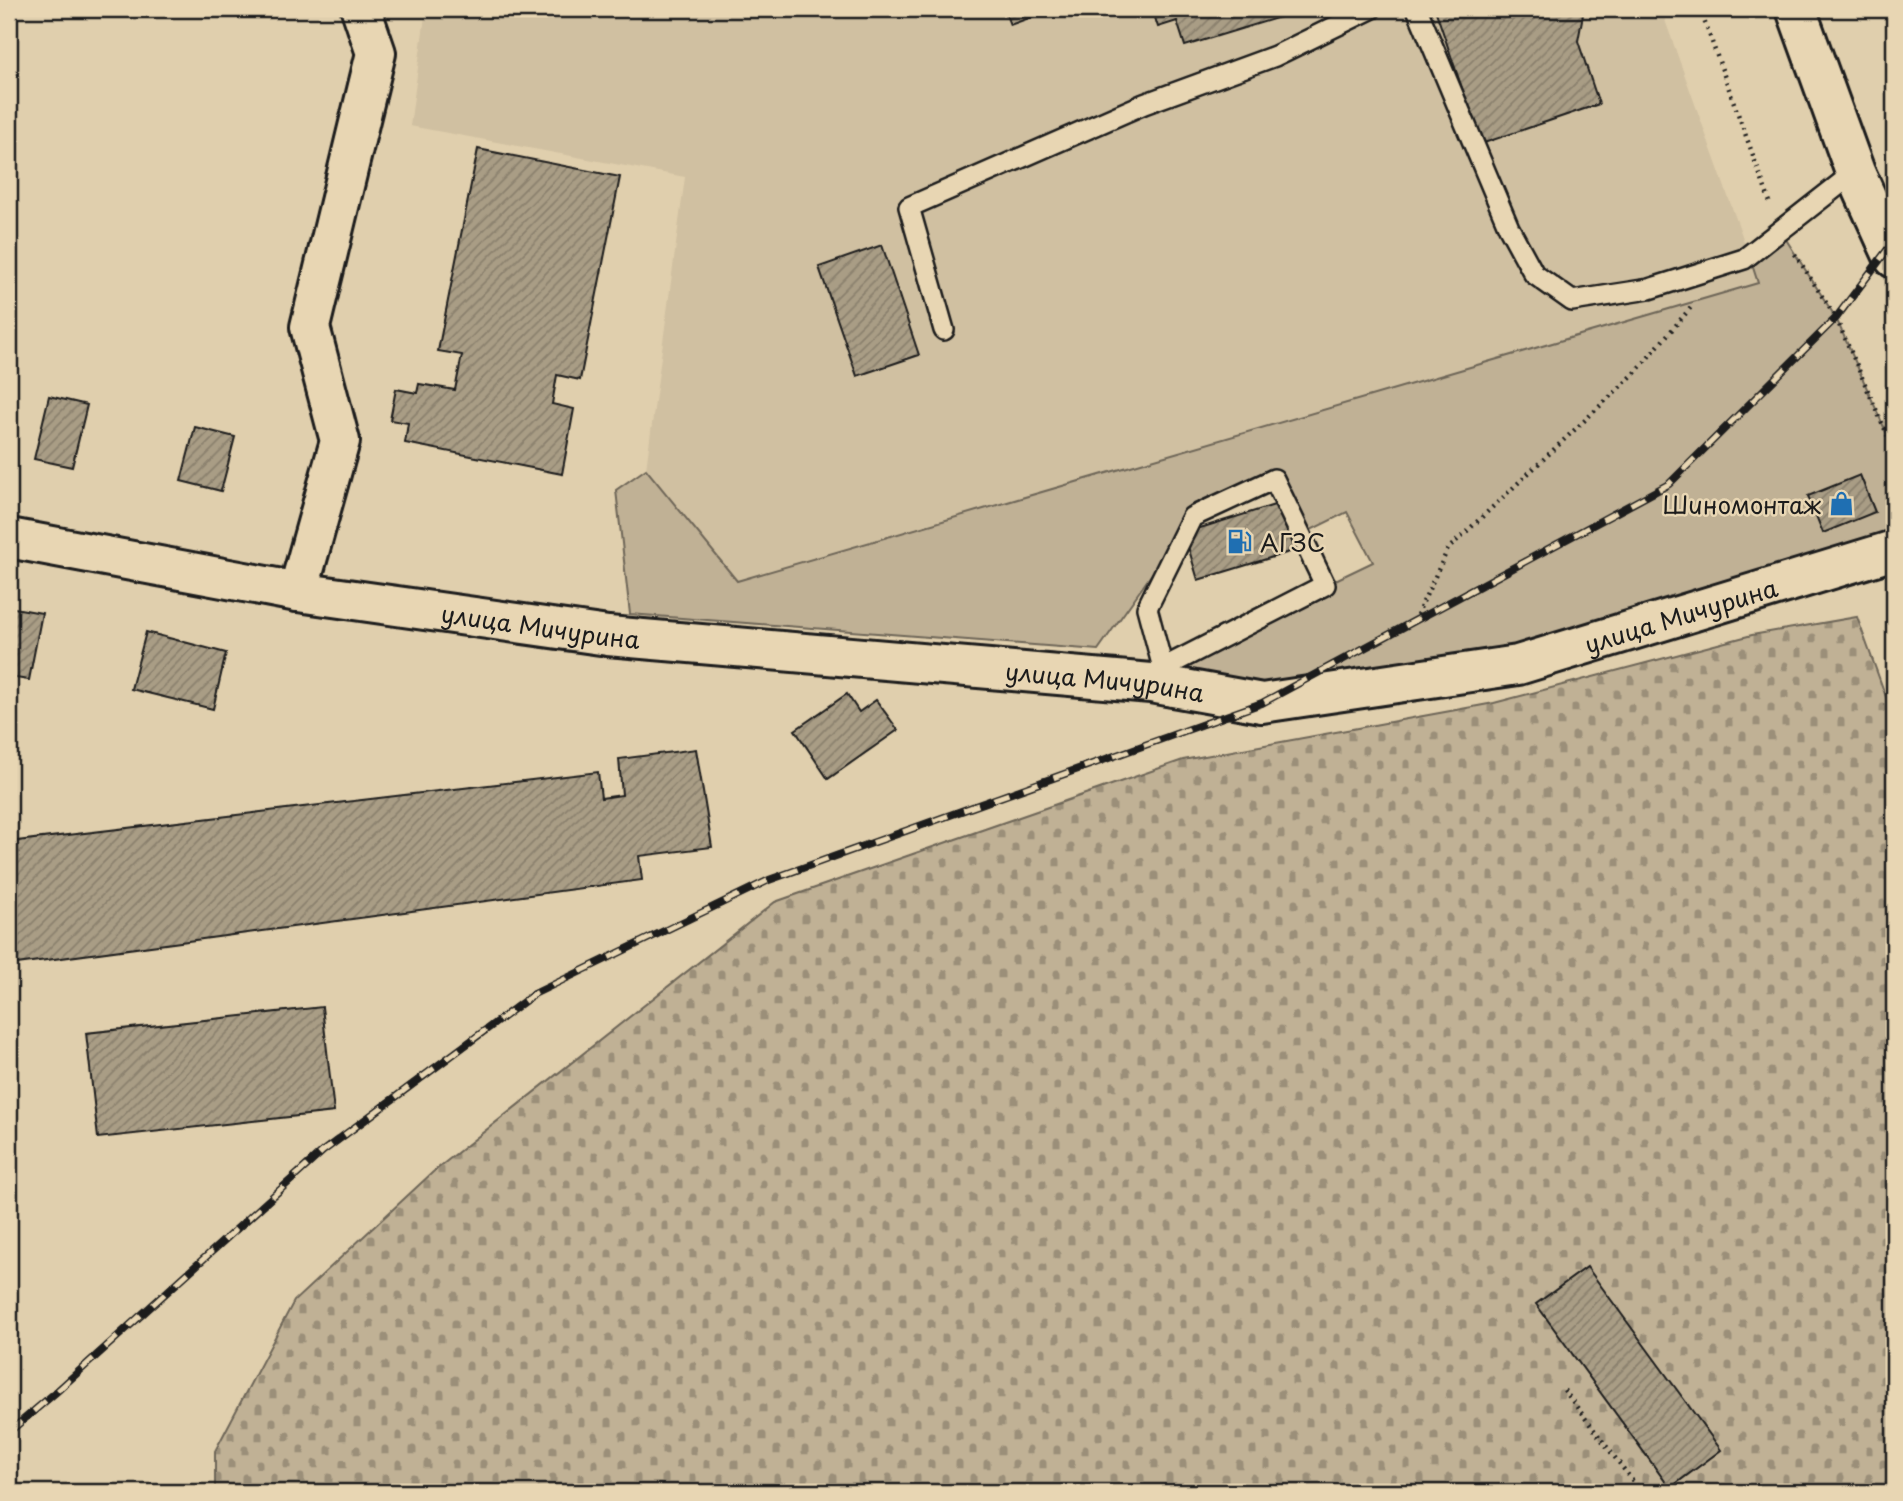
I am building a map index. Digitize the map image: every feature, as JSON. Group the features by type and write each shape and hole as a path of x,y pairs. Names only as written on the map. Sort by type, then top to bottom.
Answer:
{"street":[{"path":"298,592 340,441 310,327 376,52 361,9"},
{"path":"1796,9 1855,172 1894,258"},
{"name":"улица Мичурина","path":"9,538 298,592 608,636 1157,676 1262,703 1518,666 1894,550"}],"lane":[{"path":"944,330 909,207 1144,104 1275,57 1371,9"},
{"path":"1417,9 1509,228 1534,274 1572,301 1649,289 1744,259 1855,172"},
{"path":"1274,480 1325,585 1157,676 1147,608 1192,517 1274,480"}],"path":[{"path":"1414,621 1448,548 1635,373 1728,264"},
{"path":"1564,1390 1641,1492"}],"shaded area":[{"path":"426,9 1661,9 1759,283 737,581 646,469 685,177 410,126"}],"green space":[{"path":"1780,230 1836,318 1894,450 1894,550 1518,665 1262,703 1151,683 1325,585 1373,562 1347,512 1301,535 1274,480 1192,517 1098,650 630,614 616,490 646,469 737,581 1758,283 1749,255"},
{"path":"1857,617 1894,719 1894,1492 215,1492 215,1451 294,1301 433,1172 775,902 1183,760 1494,703 1752,635"}],"building":[{"path":"1004,9 1054,9 1010,25"},
{"path":"1152,9 1306,9 1185,46 1177,21 1158,27"},
{"path":"1435,9 1584,9 1578,41 1599,104 1481,144"},
{"path":"478,149 620,177 580,380 557,375 552,404 574,409 562,474 405,443 408,423 390,420 396,389 417,393 419,384 455,390 462,355 438,351"},
{"path":"882,245 919,355 857,376 819,267"},
{"path":"49,396 87,405 72,467 34,459"},
{"path":"195,427 235,437 221,491 181,481"},
{"name":"Шиномонтаж","path":"1860,475 1875,512 1823,533 1808,496"},
{"name":"АГЗС","path":"1281,503 1296,550 1198,580 1184,533"},
{"path":"9,607 42,613 29,680 9,677"},
{"path":"146,632 226,653 213,709 131,689"},
{"path":"847,694 859,712 876,700 898,730 828,779 795,730"},
{"path":"696,749 712,847 639,856 642,880 9,965 9,842 598,772 601,798 622,795 619,759"},
{"path":"322,1007 334,1112 98,1138 86,1033"},
{"path":"1587,1267 1721,1450 1670,1488 1536,1304"}],"railway":[{"path":"9,1432 323,1151 534,994 769,880 1262,703 1669,484 1836,318 1894,241"}],"place":[{"name":"Шиномонтаж","path":"1841,504"},
{"name":"АГЗС","path":"1240,542"}]}
